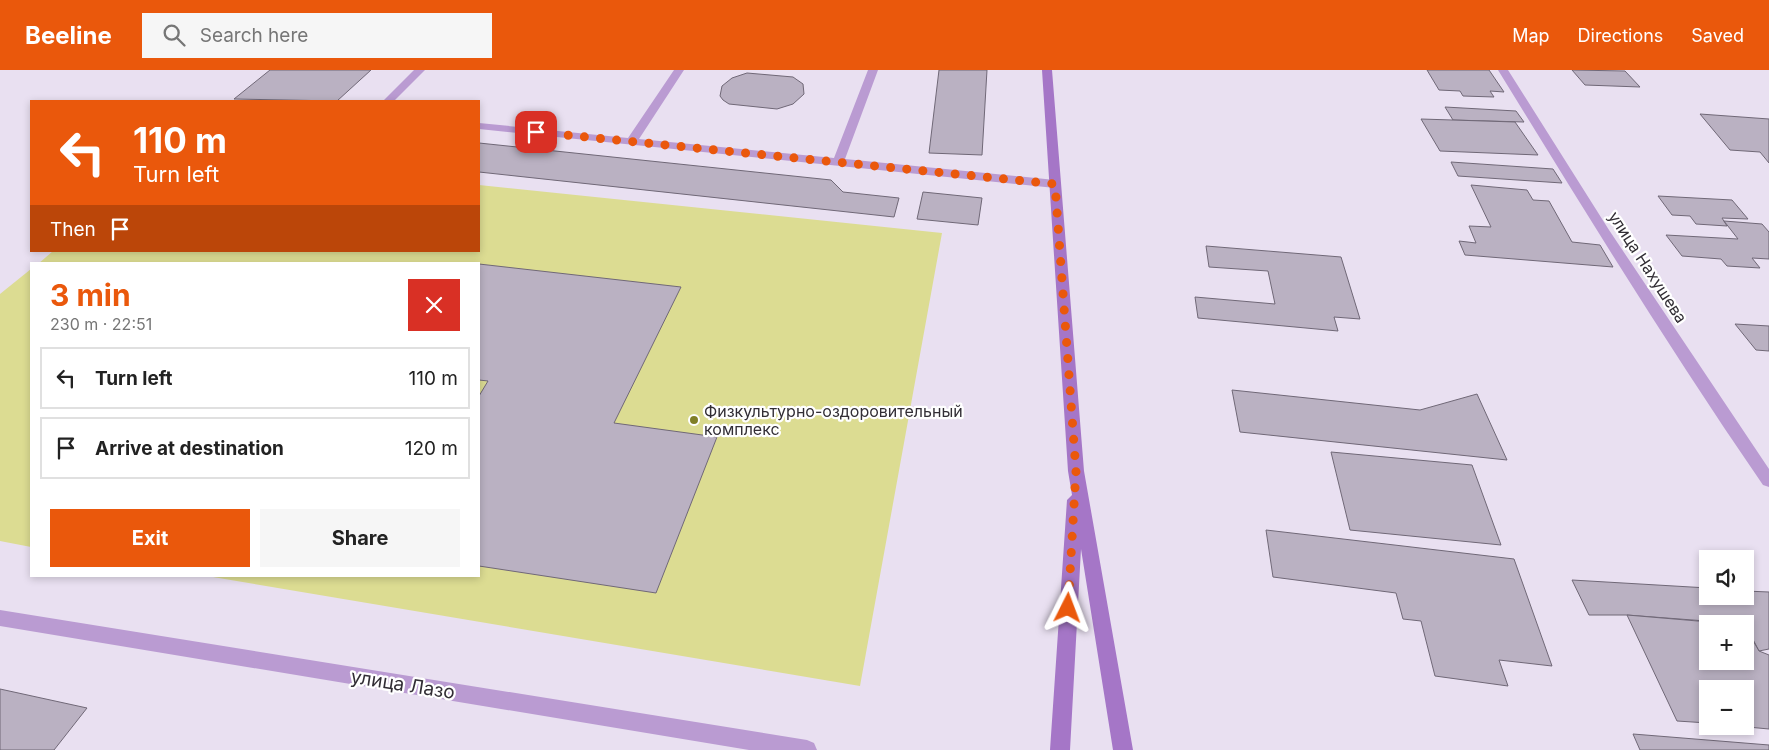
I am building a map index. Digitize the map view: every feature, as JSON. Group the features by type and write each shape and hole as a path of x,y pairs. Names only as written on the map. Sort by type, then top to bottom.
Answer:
{"street":[{"path":"389,100 420,70"},
{"path":"631,142 679,70"},
{"path":"838,162 873,70"},
{"path":"1047,70 1076,471 1123,750"},
{"name":"улица Нахушева","path":"1503,70 1608,238 1730,425 1769,481"},
{"path":"480,126 1055,184"},
{"path":"1060,750 1076,471"},
{"name":"улица Лазо","path":"0,618 807,750"}],"shaded area":[{"name":"Физкультурно-оздоровительный комплекс","path":"480,185 942,233 860,686 213,577 480,577 480,262 40,262 52,252 480,252"},
{"path":"30,270 30,547 0,541 0,294"}],"building":[{"path":"270,70 371,70 338,100 234,99"},
{"path":"939,70 987,70 982,155 929,153"},
{"path":"1427,70 1489,70 1504,92 1490,91 1494,97 1463,96 1460,91 1439,90"},
{"path":"1572,70 1625,71 1640,87 1585,85"},
{"path":"747,73 793,77 803,84 804,94 793,104 777,109 729,104 723,100 720,96 722,86 732,78"},
{"path":"1445,107 1516,111 1524,122 1453,120"},
{"path":"1700,114 1769,119 1769,163 1760,152 1730,150"},
{"path":"1421,119 1515,122 1538,155 1440,151"},
{"path":"480,143 831,180 843,192 899,198 894,217 480,172"},
{"path":"1451,162 1553,169 1562,183 1458,176"},
{"path":"1471,185 1527,190 1533,200 1549,201 1572,242 1600,245 1613,267 1465,255 1459,241 1476,243 1469,226 1491,227"},
{"path":"923,192 982,198 978,225 917,219"},
{"path":"1658,196 1732,200 1748,219 1722,218 1727,226 1696,224 1690,216 1672,215"},
{"path":"1724,221 1762,224 1769,232 1769,259 1752,258 1760,268 1727,266 1721,259 1682,256 1666,235 1738,239"},
{"path":"1206,246 1341,257 1360,319 1334,317 1338,331 1198,318 1195,297 1275,304 1268,271 1209,267"},
{"path":"480,264 681,287 614,423 717,437 656,593 480,566 480,394 488,381 480,380"},
{"path":"1735,324 1769,326 1769,351 1756,350"},
{"path":"1232,390 1420,410 1477,394 1507,460 1240,432"},
{"path":"1331,452 1472,465 1501,545 1350,530"},
{"path":"1266,530 1514,559 1552,666 1499,660 1508,686 1435,676 1421,621 1403,619 1396,593 1273,577"},
{"path":"1572,580 1699,587 1699,605 1754,605 1754,591 1769,592 1769,649 1759,651 1754,641 1754,615 1699,615 1699,620 1627,615 1589,615"},
{"path":"1627,615 1699,621 1699,670 1754,670 1754,642 1759,651 1769,655 1769,729 1754,728 1754,680 1699,680 1699,722 1677,721"},
{"path":"0,689 87,708 54,750 0,750"},
{"path":"1633,734 1769,745 1769,750 1640,750"}],"place":[{"name":"Физкультурно-оздоровительный комплекс","path":"694,420"}],"route":[{"path":"536,132 1055,184 1076,471 1068,608"}]}
